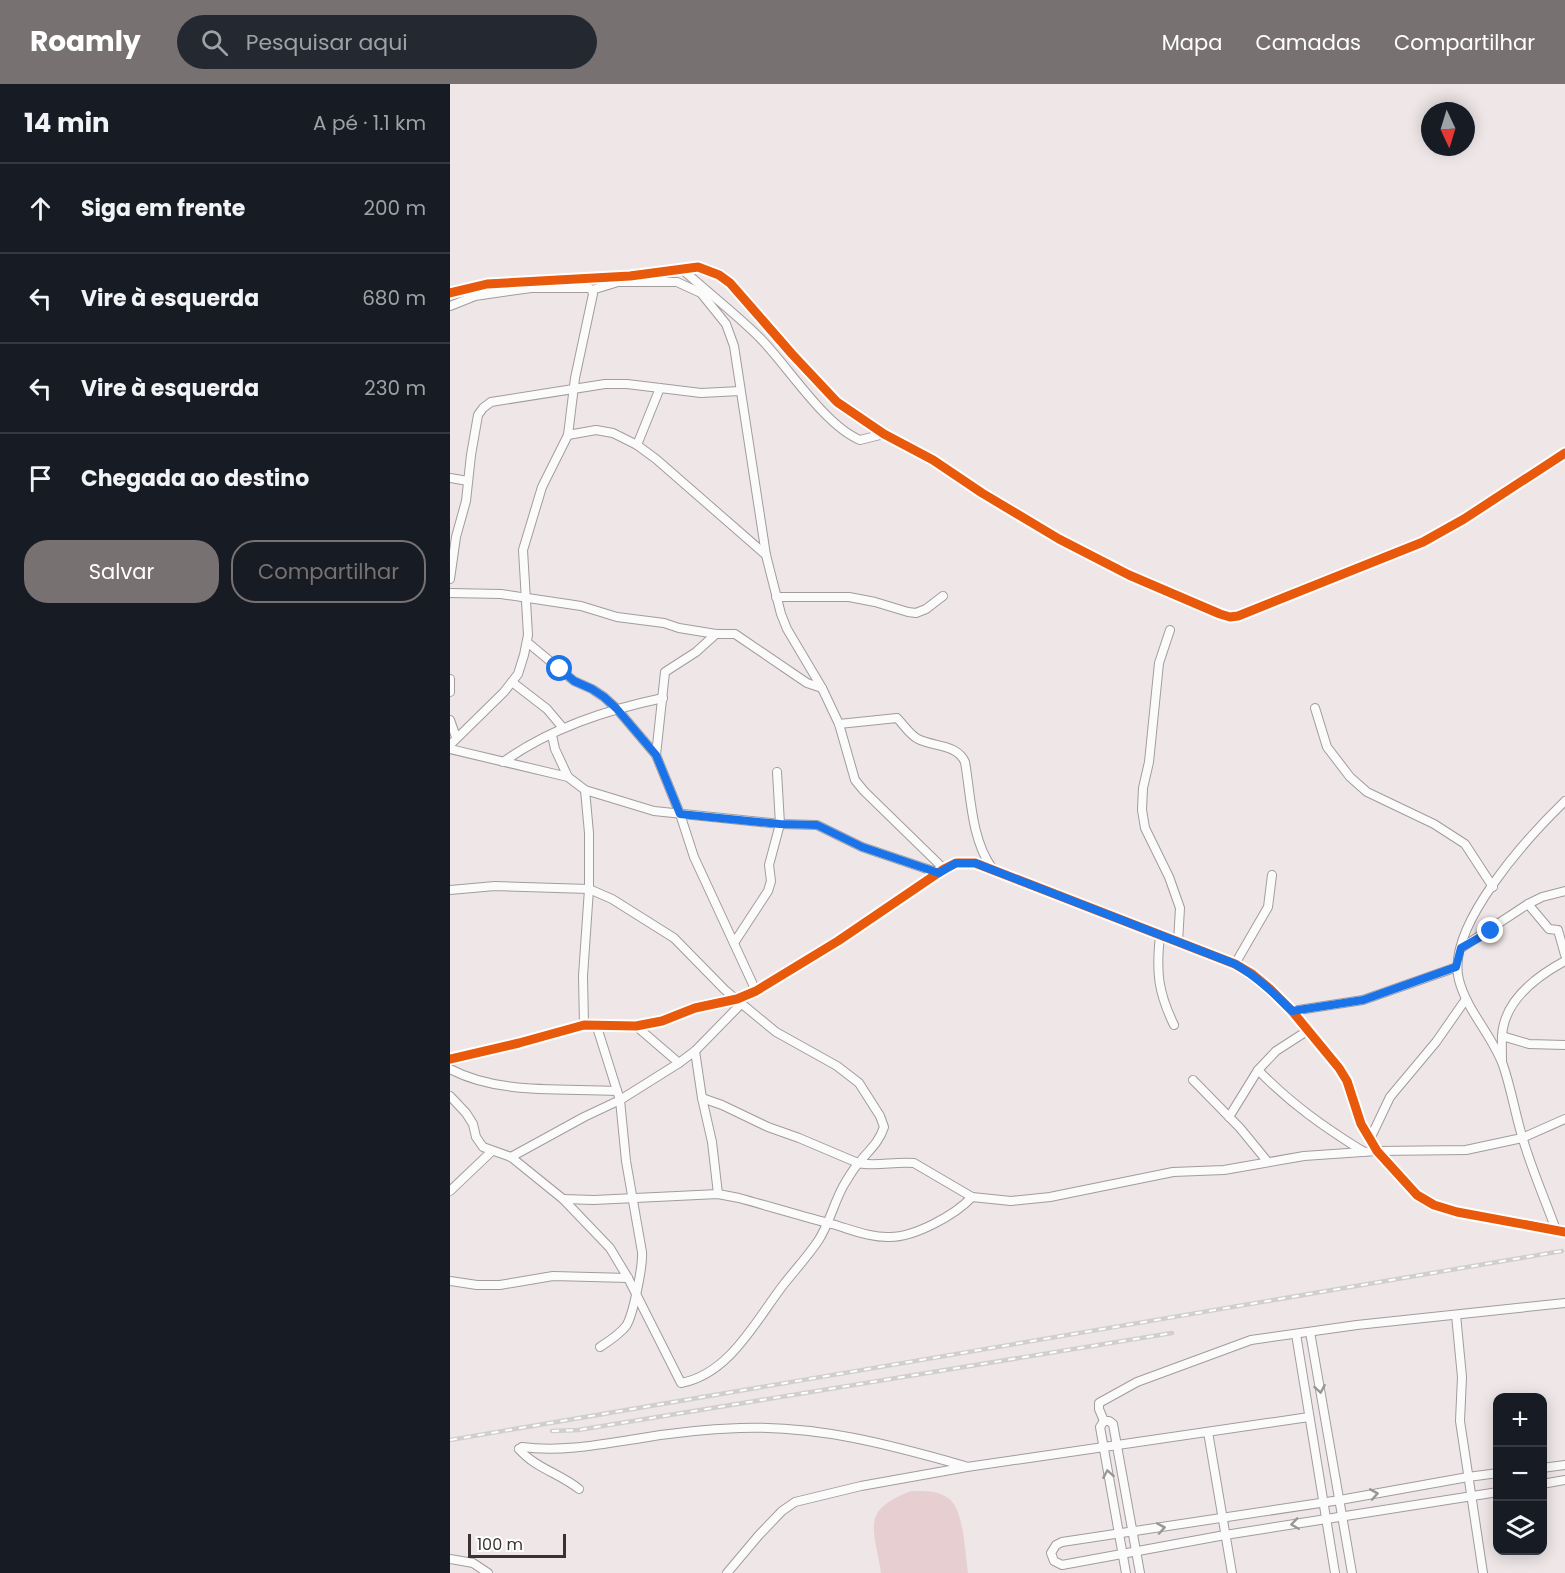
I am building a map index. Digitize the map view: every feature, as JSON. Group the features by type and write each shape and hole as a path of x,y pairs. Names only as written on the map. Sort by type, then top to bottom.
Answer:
{"street":[{"path":"450,293 487,284 630,276 698,267 726,279 837,402 884,434 933,460 982,493 1059,539 1129,575 1230,617 1238,616 1423,542 1464,519 1565,453"},
{"path":"682,269 758,337 845,432 860,440 884,434"},
{"path":"450,306 476,296 531,288 589,288 592,290 618,282 677,282 701,293 726,324 734,346 766,555 787,629 822,688 839,724 855,780 941,871"},
{"path":"592,290 568,435 542,487 523,550 527,642 518,674 504,692 456,737 450,747 568,777 585,790 654,811 780,824 817,825 862,847 941,871"},
{"path":"450,579 456,537 463,518 478,415 491,402 605,384 701,393 740,391"},
{"path":"637,445 660,388"},
{"path":"568,435 604,430 637,445 766,555"},
{"path":"450,478 468,481"},
{"path":"450,593 491,593 526,598 581,606 618,617 664,623 679,628 716,634 735,634 807,683 822,688"},
{"path":"777,597 849,597 916,613 926,609 943,596"},
{"path":"1170,630 1158,671 1142,810 1145,828 1169,877 1180,908 1178,942"},
{"path":"656,755 665,672 696,652 716,634"},
{"path":"527,642 574,681 592,689 616,708 656,755 680,814 694,857 756,991"},
{"path":"450,679 450,692"},
{"path":"512,682 547,709 563,728"},
{"path":"503,762 526,746 563,728 616,708 663,698"},
{"path":"1315,708 1327,747 1350,777 1367,792 1434,824 1465,844 1492,886"},
{"path":"839,724 897,718 910,735 962,754 977,834 985,859 992,869"},
{"path":"450,720 456,737"},
{"path":"552,735 555,749 568,777"},
{"path":"734,943 768,891 771,881 769,866 780,824 777,772"},
{"path":"584,1025 583,976 589,889 589,833 585,790"},
{"path":"1503,1064 1466,999 1456,967 1473,915 1492,886 1531,834 1565,801"},
{"path":"511,1157 620,1100 679,1063 695,1051 739,1001 871,920 941,871 956,863 975,863 1235,964 1252,974 1292,1011 1347,1081 1361,1124 1377,1151 1417,1195 1434,1205 1458,1212 1561,1231"},
{"path":"1235,964 1268,907 1272,875"},
{"path":"450,890 495,886 589,889 612,899 674,938 719,985 776,1032 837,1066 859,1083 880,1116 884,1127 873,1148 858,1163 840,1192 818,1242 727,1359 711,1372 692,1381 681,1383 628,1278 610,1248 562,1199 511,1157 483,1147 466,1113 450,1096"},
{"path":"1461,948 1528,904 1542,897 1565,891"},
{"path":"1528,904 1549,929 1562,929 1565,955"},
{"path":"1160,936 1157,962 1158,981 1164,1003 1174,1024"},
{"path":"1561,1231 1522,1138 1503,1064 1502,1036 1503,1026 1511,1009 1525,988 1545,972 1565,961"},
{"path":"1292,1011 1363,1000 1456,967"},
{"path":"1370,1139 1390,1097 1436,1042 1466,999"},
{"path":"450,1059 584,1025 636,1026 662,1021 695,1008 739,1001"},
{"path":"596,1024 620,1100 626,1161 643,1264 633,1311 627,1324 619,1334 600,1347"},
{"path":"636,1026 679,1063"},
{"path":"1229,1117 1258,1070 1276,1051 1307,1031"},
{"path":"1502,1036 1529,1044 1565,1045"},
{"path":"695,1051 712,1142 718,1194"},
{"path":"450,1070 484,1083 514,1088 617,1090"},
{"path":"1258,1070 1282,1095 1303,1112 1365,1152"},
{"path":"1192,1080 1240,1128 1267,1161"},
{"path":"702,1098 858,1163 865,1165 914,1163 972,1197 1011,1201 1050,1197 1173,1172 1224,1170 1267,1161 1377,1151 1466,1150 1522,1138 1565,1119"},
{"path":"450,1191 492,1151"},
{"path":"562,1199 594,1200 718,1194 864,1234 891,1237 911,1233 935,1222 962,1207 972,1197"},
{"path":"451,1283 500,1285 553,1276 628,1278"},
{"path":"1104,1421 1099,1403 1137,1382 1251,1340 1512,1307 1565,1303"},
{"path":"1456,1315 1462,1377 1460,1421 1483,1573"},
{"path":"1310,1332 1352,1573"},
{"path":"1296,1334 1335,1573"},
{"path":"727,1573 759,1535 782,1511 795,1502 861,1486 967,1467 1309,1417"},
{"path":"1104,1421 1113,1424 1118,1445 1140,1573"},
{"path":"1104,1421 1100,1425 1103,1448 1126,1573"},
{"path":"579,1490 568,1480 540,1467 520,1451 520,1447 561,1449 673,1433 741,1428 803,1429 855,1437 967,1467"},
{"path":"1208,1432 1232,1573"},
{"path":"1547,1468 1565,1466"},
{"path":"1493,1474 1322,1503 1062,1542 1056,1545 1051,1553 1054,1561 1062,1565 1225,1535 1493,1493"},
{"path":"1547,1483 1565,1480"},
{"path":"450,1559 474,1563 488,1573"}],"shaded area":[{"path":"911,1491 939,1494 953,1503 961,1521 968,1573 881,1573 874,1522 884,1506"}],"railway":[{"path":"450,1440 1562,1251"},
{"path":"552,1431 578,1430 1172,1333"}],"cycle path":[{"path":"450,293 487,284 630,276 698,267 719,275 730,283 837,402 884,434 933,460 982,493 1059,539 1129,575 1230,617 1238,616 1423,542 1464,519 1565,453"},
{"path":"450,1059 584,1025 636,1026 662,1021 695,1008 737,999 756,991 838,941 944,869 956,863 975,863 1235,964 1252,974 1292,1011 1339,1068 1347,1081 1361,1124 1377,1151 1417,1195 1434,1205 1457,1212 1565,1232"}],"route":[{"path":"560,669 574,681 604,697 656,755 680,814 780,824 817,825 862,847 939,873 956,863 975,863 1235,964 1252,974 1292,1011 1363,1000 1440,974 1456,967 1461,948 1491,931"}]}
